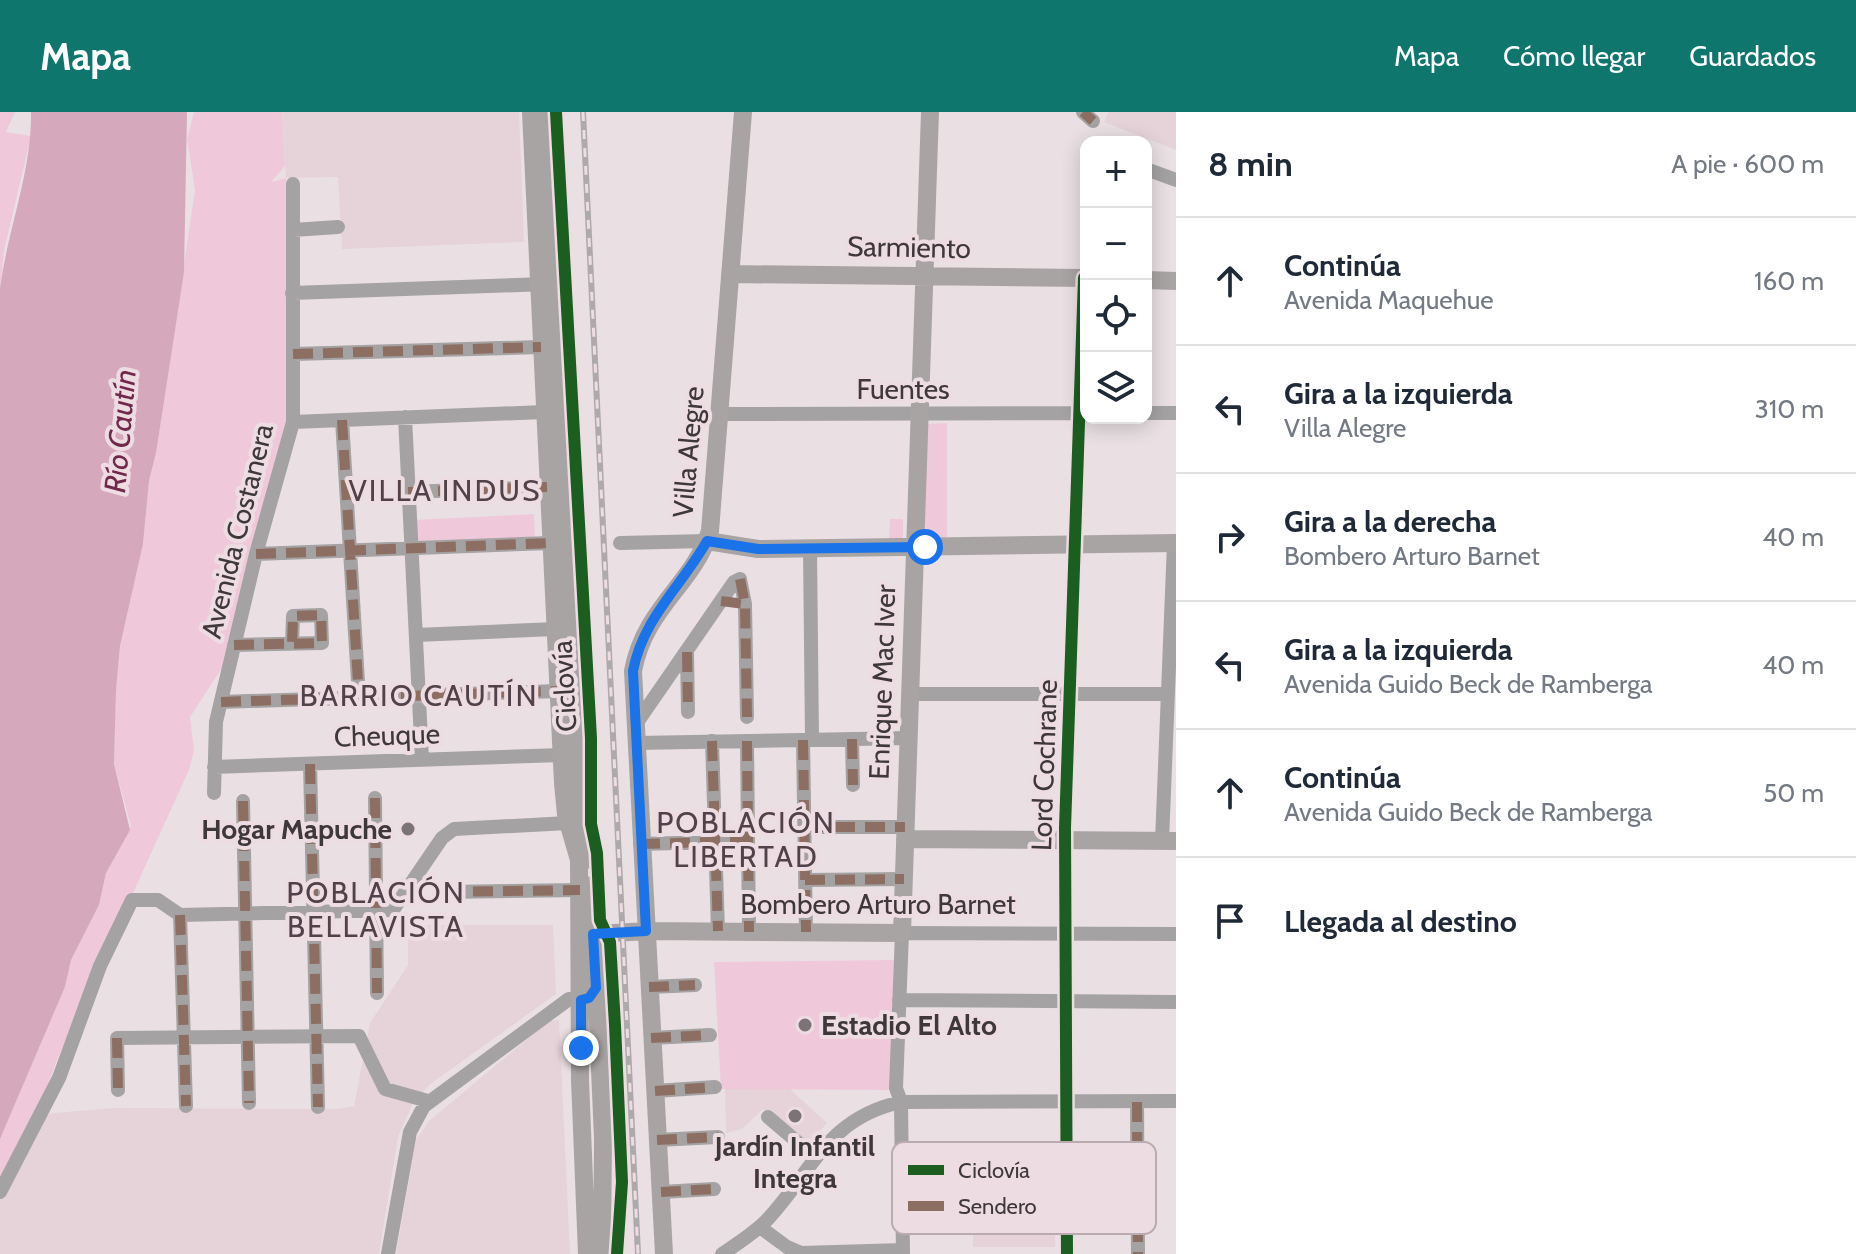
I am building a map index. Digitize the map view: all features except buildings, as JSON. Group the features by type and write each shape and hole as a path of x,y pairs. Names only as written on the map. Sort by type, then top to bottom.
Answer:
{"main road":[{"path":"531,112 547,285 541,347 547,487 559,542 555,629 559,691 591,864 587,934 575,1000 581,1023 581,1128 587,1254"},
{"path":"546,112 547,285 570,755 568,823 579,853 580,890 596,988 603,1127 602,1254"},
{"name":"Villa Alegre","path":"664,1254 633,671 643,635 655,613 707,541 712,524 743,112"},
{"name":"Enrique Mac Iver","path":"902,933 930,112"},
{"name":"Sarmiento","path":"730,274 1080,278"},
{"path":"1152,280 1176,281"},
{"path":"707,541 741,548 810,549 1175,543"},
{"path":"905,833 1169,841"},
{"name":"Bombero Arturo Barnet","path":"587,934 646,931 902,933"},
{"path":"581,1128 603,1127"}],"street":[{"path":"1152,171 1176,180"},
{"name":"Avenida Costanera","path":"214,793 221,702 256,554 293,422 293,184"},
{"path":"293,230 338,227"},
{"name":"Lord Cochrane","path":"1084,352 1085,280"},
{"path":"292,293 547,285"},
{"path":"293,354 541,347"},
{"path":"293,422 544,412"},
{"name":"Fuentes","path":"720,414 1080,413"},
{"path":"1152,413 1176,413"},
{"path":"405,417 422,760"},
{"path":"342,420 359,698"},
{"name":"Lord Cochrane","path":"1066,1142 1065,840 1082,424"},
{"path":"408,492 547,487"},
{"path":"620,543 707,541"},
{"path":"256,554 559,542"},
{"path":"1169,841 1168,694 1175,543"},
{"path":"806,932 810,549"},
{"path":"636,724 721,601 740,579 745,604 747,717"},
{"path":"721,601 745,604"},
{"path":"416,635 555,629"},
{"path":"234,645 292,644"},
{"path":"687,652 688,712"},
{"path":"221,702 559,691"},
{"path":"910,694 1168,694"},
{"path":"636,743 908,738"},
{"path":"852,739 853,785"},
{"path":"712,741 718,931"},
{"path":"747,741 749,932"},
{"name":"Cheuque","path":"214,767 570,755"},
{"path":"310,764 318,1107"},
{"path":"375,798 377,993"},
{"path":"243,801 249,1103"},
{"path":"0,1192 53,1090 100,966 132,900 158,900 180,915 393,910 442,838 454,829 464,825 568,823"},
{"path":"805,827 905,833"},
{"path":"640,844 748,841"},
{"path":"805,880 904,879"},
{"path":"443,892 580,890"},
{"path":"180,915 186,1106"},
{"name":"Bombero Arturo Barnet","path":"902,933 1176,934"},
{"name":"Enrique Mac Iver","path":"902,933 896,1088 901,1102 902,1142"},
{"path":"649,987 695,985"},
{"path":"388,1254 410,1132 428,1101 575,1000 589,998 596,988"},
{"path":"899,1000 1176,1002"},
{"path":"651,1038 710,1035"},
{"path":"118,1090 117,1038 359,1036 385,1089 428,1101"},
{"path":"655,1091 715,1087"},
{"path":"722,1254 760,1227 833,1135 854,1119 901,1102 1176,1101"},
{"path":"1137,1102 1137,1142"},
{"path":"768,1117 815,1157"},
{"path":"657,1140 718,1137"},
{"path":"661,1192 714,1189"},
{"path":"760,1227 787,1247 801,1253 903,1252"},
{"name":"Lord Cochrane","path":"1067,1234 1067,1254"},
{"path":"1138,1234 1138,1254"}],"shaded area":[{"path":"0,112 15,112 6,132 31,136 4,251 0,288"},
{"path":"194,112 282,112 285,166 271,182 286,178 286,420 222,668 190,717 194,750 189,770 56,1062 39,1113 17,1144 0,1180 0,1139 65,987 71,960 99,905 106,873 131,826 114,764 116,691 120,646 143,544 149,481 156,453 195,190 187,139"},
{"path":"282,112 519,112 524,242 342,249 338,177 286,178"},
{"path":"1109,112 1176,112 1176,150 1152,141 1152,136 1140,136 1104,122"},
{"path":"947,423 947,542 924,540 926,424"},
{"path":"534,514 535,538 416,544 414,520"},
{"path":"890,519 903,519 903,539 889,539"},
{"path":"408,925 553,925 556,994 429,1085 413,1103 398,1137 379,1254 0,1254 0,1192 43,1114 113,1108 337,1109 354,1106 370,1023 408,965"},
{"name":"Estadio El Alto","path":"894,960 891,1090 721,1089 714,962"},
{"path":"559,1020 570,1254 396,1254 416,1140 429,1121 549,1021"},
{"name":"Jardín Infantil Integra","path":"725,1089 790,1089 827,1123 807,1146 763,1109 742,1129 726,1133"},
{"path":"973,1234 1055,1234 1055,1247 973,1247"}],"water":[{"name":"Río Cautín","path":"31,112 187,112 184,272 149,481 143,544 120,646 114,764 130,830 106,873 99,905 71,960 65,987 0,1139 0,288 28,156"}],"railway":[{"path":"583,112 638,1254"}],"marked path":[{"path":"1083,112 1093,121"},
{"path":"293,354 541,347"},
{"path":"342,420 359,698"},
{"path":"408,492 547,487"},
{"path":"256,554 550,543"},
{"path":"740,579 745,604 747,717"},
{"path":"721,601 745,604"},
{"path":"234,645 322,643 321,615 293,616 292,644"},
{"path":"687,652 688,712"},
{"path":"221,702 559,691"},
{"path":"852,739 853,785"},
{"path":"803,740 806,932"},
{"path":"712,741 718,931"},
{"path":"747,741 749,932"},
{"path":"310,764 318,1107"},
{"path":"375,798 377,993"},
{"path":"243,801 249,1103"},
{"path":"805,827 905,827"},
{"path":"640,844 748,841"},
{"path":"805,880 904,879"},
{"path":"443,892 580,890"},
{"path":"180,915 186,1106"},
{"path":"649,987 695,985"},
{"path":"651,1038 710,1035"},
{"path":"117,1038 118,1090"},
{"path":"655,1091 715,1087"},
{"path":"1137,1102 1137,1142"},
{"path":"657,1140 718,1137"},
{"path":"661,1192 714,1189"},
{"path":"1138,1234 1138,1254"}],"cycle path":[{"name":"Ciclovía","path":"556,112 591,738 591,824 597,853 600,920 610,942 615,1025 622,1182 617,1254"},
{"path":"1066,1142 1065,828 1084,280"},
{"path":"1067,1234 1067,1254"}],"place":[{"name":"Hogar Mapuche","path":"408,829"},
{"name":"Estadio El Alto","path":"805,1025"},
{"name":"Jardín Infantil Integra","path":"795,1116"}],"district":[{"name":"VILLA INDUS","path":"445,490"},
{"name":"BARRIO CAUTÍN","path":"419,695"},
{"name":"POBLACIÓN LIBERTAD","path":"746,839"},
{"name":"POBLACIÓN BELLAVISTA","path":"376,909"}],"route":[{"path":"581,1048 581,1000 589,998 596,988 593,934 646,931 633,671 643,635 655,613 707,541 758,549 925,547"}]}
